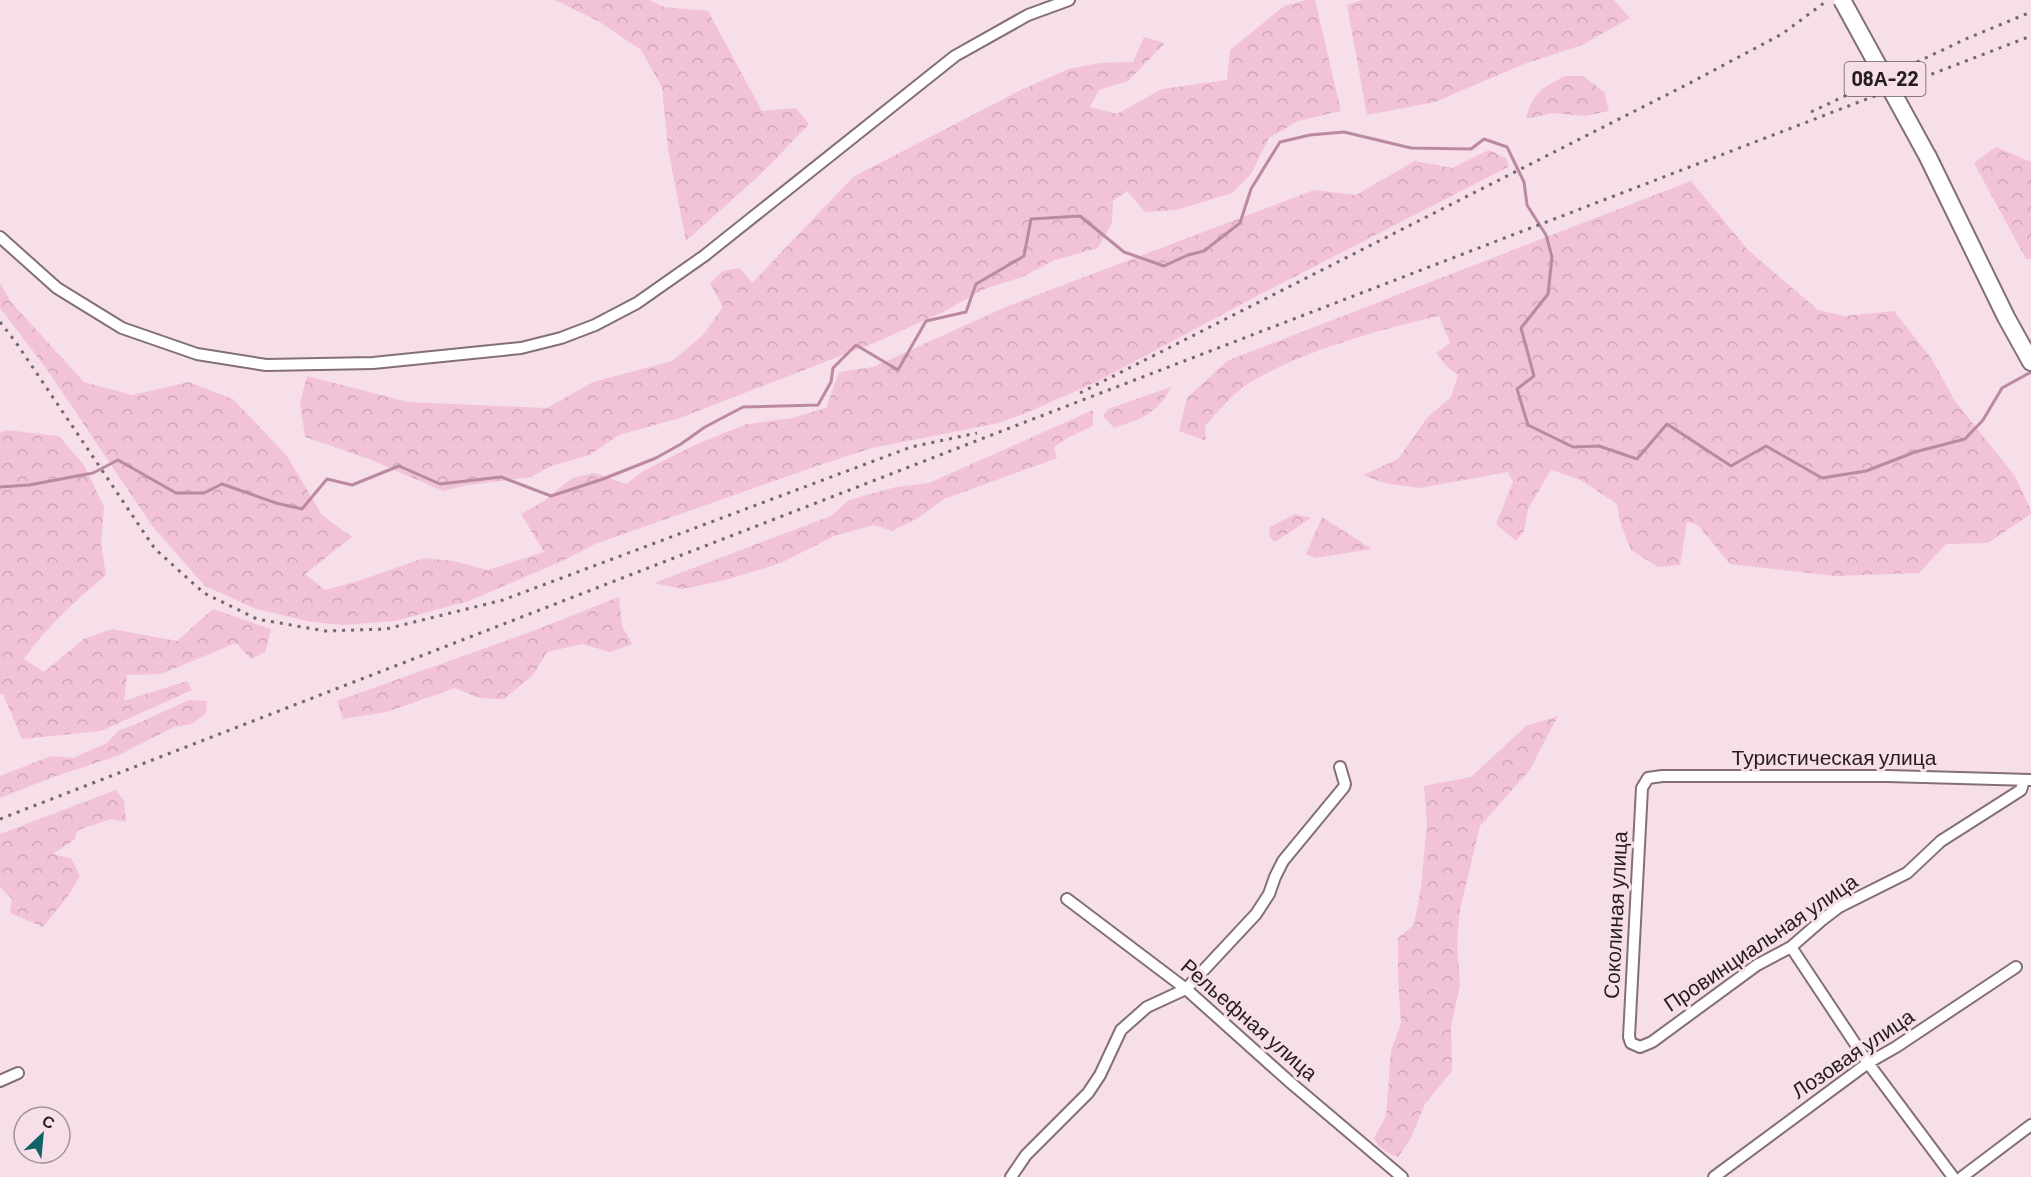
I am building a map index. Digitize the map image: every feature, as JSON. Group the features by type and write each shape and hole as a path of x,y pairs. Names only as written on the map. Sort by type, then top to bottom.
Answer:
{"highway":[{"name":"08А-22","path":"1842,0 1928,157 2006,317 2031,362"}],"street":[{"path":"0,237 57,288 122,328 196,354 266,364 373,363 521,348 561,338 595,325 637,303 704,256 955,56 1028,15 1069,0"},
{"path":"1011,1177 1026,1155 1088,1093 1100,1075 1121,1030 1147,1007 1186,988 1256,914 1269,894 1284,861 1344,787 1340,767"},
{"name":"Туристическая улица","path":"1642,788 1648,778 1662,776 1888,776 2027,780"},
{"name":"Провинциальная улица","path":"1631,1043 1640,1047 1652,1042 1757,966 1791,947 1839,908 1907,873 1941,841 2020,790 2027,780"},
{"name":"Соколиная улица","path":"1631,1043 1629,1037 1642,788"},
{"name":"Рельефная улица","path":"1066,899 1186,988 1291,1083 1402,1177"},
{"path":"1791,947 1868,1063 1953,1177"},
{"name":"Лозовая улица","path":"1713,1177 1868,1063 1896,1047 2016,967"},
{"path":"0,1082 18,1073"},
{"path":"1962,1177 2031,1125"}],"green space":[{"path":"555,0 649,0 664,7 708,11 762,111 796,108 809,124 762,173 686,241 668,149 662,87 641,50 598,21"},
{"path":"1315,0 1341,111 1298,121 1269,138 1251,174 1232,193 1177,210 1145,212 1127,191 1113,201 1112,223 1098,248 1055,260 1022,277 984,289 945,311 874,343 680,418 619,435 590,455 551,466 531,477 468,485 443,491 369,459 305,437 300,403 307,376 408,402 547,408 593,382 672,361 703,335 723,307 710,283 723,271 740,268 752,283 853,177 1021,90 1069,69 1100,63 1133,62 1144,37 1165,43 1128,81 1099,90 1090,107 1117,114 1162,89 1227,80 1230,50 1284,6"},
{"path":"1362,0 1614,0 1630,18 1582,45 1524,64 1435,102 1367,115 1347,5"},
{"path":"1565,76 1583,76 1604,92 1609,111 1584,116 1553,113 1526,119 1531,103 1539,92"},
{"path":"1996,147 2031,162 2031,259 2026,259 1974,163"},
{"path":"1489,150 1507,159 1508,167 1096,382 1033,410 999,423 872,448 814,467 595,544 562,561 469,601 395,621 344,625 312,622 256,609 205,586 153,527 46,368 0,308 0,283 11,302 84,382 132,395 189,382 233,399 287,456 322,515 352,537 305,574 325,590 424,558 453,561 488,570 544,552 521,514 544,501 572,478 595,473 626,484 645,470 697,444 747,424 792,418 826,408 839,372 873,367 1008,306 1314,190 1356,195 1415,161 1452,168"},
{"path":"1691,181 1748,250 1818,310 1844,316 1894,311 1931,358 1955,401 2015,476 2031,514 1988,543 1946,544 1919,573 1835,576 1730,564 1698,525 1687,522 1680,565 1658,567 1631,550 1620,522 1617,504 1581,480 1551,470 1528,509 1524,531 1516,541 1496,524 1513,482 1508,472 1420,488 1384,483 1363,475 1398,459 1427,418 1451,397 1458,375 1446,366 1436,353 1450,343 1439,316 1343,342 1295,360 1252,381 1233,396 1205,426 1206,441 1179,431 1187,398 1227,361"},
{"path":"1171,387 1155,409 1133,421 1114,428 1103,416 1108,409"},
{"path":"1093,410 1093,426 1054,447 1057,458 944,499 918,518 892,531 874,525 834,536 781,563 729,579 683,589 654,583 831,516 849,500 896,487 929,483"},
{"path":"5,430 59,436 84,465 104,507 101,544 106,575 62,614 24,659 44,672 84,639 112,629 177,641 213,609 271,629 265,652 251,659 236,643 161,674 127,675 124,701 187,681 192,690 101,731 22,739 3,694 0,694 0,433"},
{"path":"1295,514 1311,518 1275,542 1269,536 1270,527"},
{"path":"1322,517 1372,549 1316,558 1306,554"},
{"path":"619,597 622,626 632,644 610,652 582,644 547,652 533,675 504,699 479,698 455,688 387,712 343,719 337,701 533,631"},
{"path":"189,700 207,701 206,713 192,724 174,727 117,756 0,798 0,776 51,756 73,758 107,743 119,730"},
{"path":"1558,716 1529,771 1480,826 1460,909 1457,944 1460,984 1451,1028 1452,1071 1425,1104 1410,1140 1398,1157 1380,1147 1374,1138 1386,1116 1391,1050 1401,1024 1398,938 1414,925 1421,887 1427,823 1424,786 1471,777 1526,726"},
{"path":"116,790 124,801 126,822 111,819 78,830 74,840 53,854 71,858 80,876 68,896 43,927 10,913 12,899 0,887 0,834"}],"waterway":[{"path":"0,487 29,485 93,473 118,460 176,493 204,493 222,484 276,503 302,509 327,479 352,485 399,466 440,484 501,477 551,496 656,458 705,427 743,407 818,405 831,382 833,368 856,345 898,370 926,321 966,312 976,284 1024,256 1031,219 1080,216 1124,252 1164,266 1188,255 1204,251 1240,223 1251,189 1280,142 1310,135 1344,132 1411,148 1471,149 1484,139 1507,147 1524,182 1527,205 1546,235 1552,257 1548,294 1521,328 1534,376 1517,389 1528,425 1573,447 1599,446 1637,459 1667,424 1731,466 1766,446 1822,478 1866,471 1915,452 1965,439 1983,420 2002,388 2031,372"}],"railway":[{"path":"1080,393 1688,84 1782,34 1828,0"},
{"path":"1811,112 1968,38 2031,12"},
{"path":"0,819 2031,36"},
{"path":"0,322 155,549 204,593 257,619 325,631 386,629 503,600 911,447 977,433"}]}
